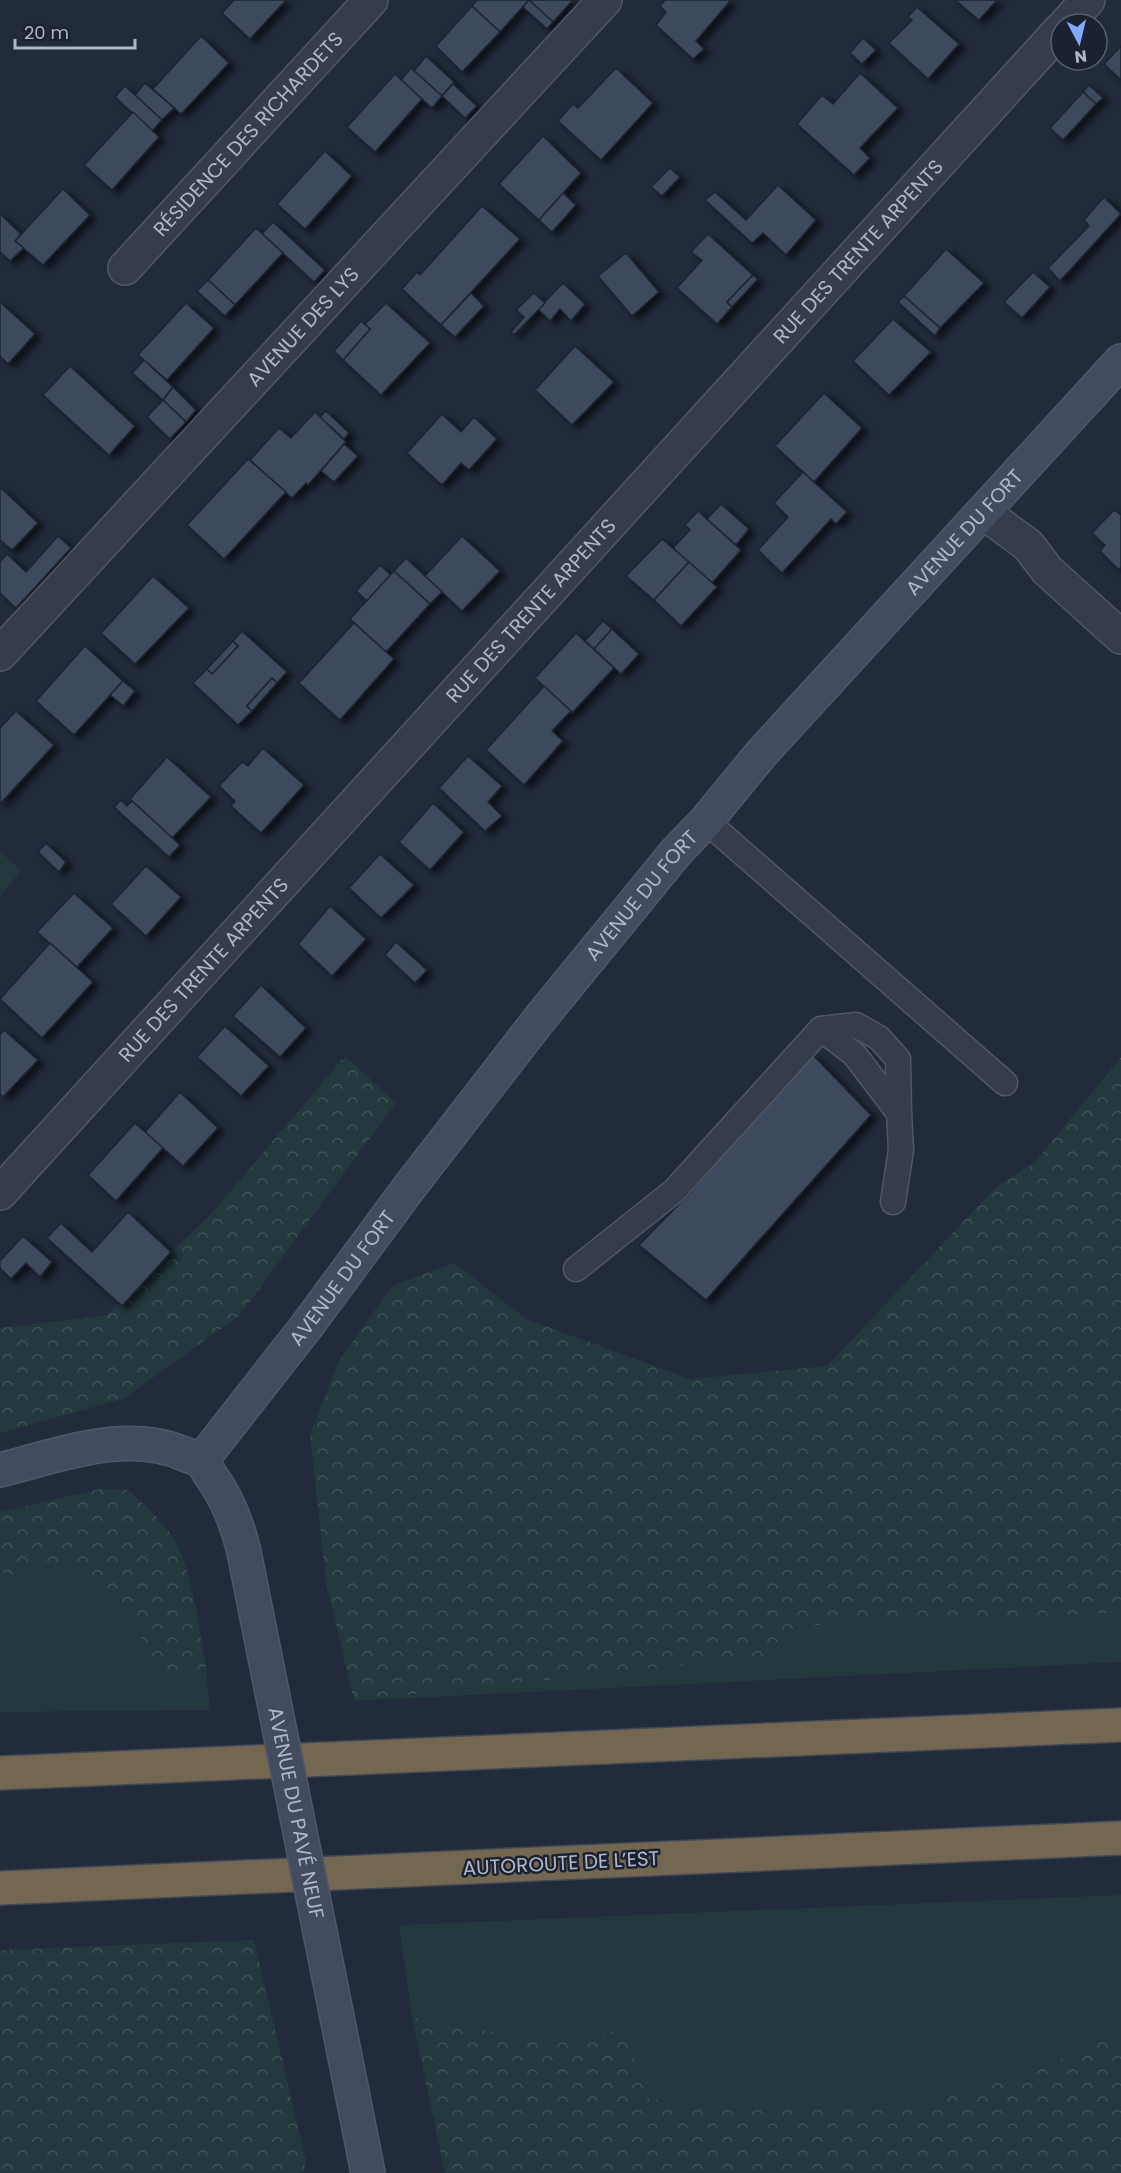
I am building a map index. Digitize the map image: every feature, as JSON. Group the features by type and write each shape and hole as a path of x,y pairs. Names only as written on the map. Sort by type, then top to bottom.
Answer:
{"highway":[{"path":"0,1773 1121,1725"},
{"name":"AUTOROUTE DE L’EST","path":"0,1888 1121,1838"}],"main road":[{"name":"AVENUE DU FORT","path":"201,1461 306,1328 408,1189 537,1021 677,851 706,821 761,754 1121,361"},
{"path":"0,1470 84,1449 145,1442 175,1450 201,1461"},
{"name":"AVENUE DU PAVÉ NEUF","path":"201,1461 230,1504 244,1552 368,2173"}],"street":[{"name":"RÉSIDENCE DES RICHARDETS","path":"125,268 371,0"},
{"name":"AVENUE DES LYS","path":"0,654 605,0"},
{"path":"1077,12 1088,0"},
{"name":"RUE DES TRENTE ARPENTS","path":"0,1193 1049,42"},
{"path":"983,512 1028,544 1047,570 1121,637"}],"lane":[{"path":"706,821 1005,1083"},
{"path":"576,1269 674,1191 821,1029 854,1054 899,1113 901,1150 893,1202"}],"green space":[{"path":"0,851 21,871 0,896"},
{"path":"345,1056 396,1103 239,1316 123,1399 0,1433 0,1326 1,1328 107,1315 211,1214"},
{"path":"1121,1057 1121,1613 797,1626 774,1655 354,1701 326,1582 310,1435 339,1361 392,1286 454,1263 526,1319 690,1379 827,1366 997,1186 1035,1162"},
{"path":"100,1489 128,1490 160,1521 178,1546 189,1579 197,1616 206,1667 201,1671 179,1673 154,1669 144,1656 140,1632 135,1621 85,1573 25,1563 18,1576 0,1572 0,1512"},
{"path":"25,1563 85,1573 135,1621 140,1632 144,1656 201,1671 206,1667 210,1710 0,1712 0,1572 18,1576"},
{"path":"1121,1613 1121,1662 354,1701 774,1655 797,1626"},
{"path":"1121,1895 1121,2033 1025,2075 925,2103 738,2111 648,2099 624,2029 561,2040 471,2029 412,2017 399,1925"},
{"path":"254,1940 306,2161 303,2173 0,2173 0,1950"},
{"path":"412,2017 471,2029 561,2040 624,2029 649,2099 738,2111 925,2103 1025,2075 1121,2033 1121,2173 445,2173"}],"building":[{"path":"234,0 286,0 250,39 222,13"},
{"path":"477,0 529,0 500,32 472,6"},
{"path":"529,0 573,0 553,22"},
{"path":"529,0 553,22 547,29 523,7"},
{"path":"665,0 731,0 696,41 704,49 693,59 656,25 666,12 660,6"},
{"path":"955,0 997,0 979,20"},
{"path":"472,6 500,32 462,72 436,46"},
{"path":"917,7 959,44 928,79 889,43 912,20 908,17"},
{"path":"201,36 229,63 181,114 153,89"},
{"path":"863,38 876,50 862,64 850,53"},
{"path":"1121,46 1121,80 1109,69 1109,59"},
{"path":"426,56 454,82 442,96 414,71"},
{"path":"411,68 442,96 432,108 401,80"},
{"path":"616,68 653,103 601,160 558,121 573,104 578,108"},
{"path":"860,73 898,108 860,148 870,158 854,175 797,124 822,95 833,104"},
{"path":"395,74 422,99 375,152 347,127"},
{"path":"145,83 174,108 162,120 135,95"},
{"path":"453,84 477,106 465,118 442,96"},
{"path":"1089,85 1103,98 1096,104 1083,92"},
{"path":"125,86 162,120 152,131 115,97"},
{"path":"1083,92 1096,104 1063,140 1050,128"},
{"path":"133,112 159,137 112,190 84,165"},
{"path":"543,136 581,173 539,220 499,184"},
{"path":"325,151 352,176 305,229 277,204"},
{"path":"670,168 680,177 662,196 651,187"},
{"path":"778,185 816,220 786,255 763,233 752,243 705,200 715,192 746,220"},
{"path":"63,189 90,215 43,265 15,241"},
{"path":"563,193 576,205 552,232 539,220"},
{"path":"1104,197 1121,214 1060,281 1048,268 1089,226 1084,220"},
{"path":"482,206 520,239 441,325 402,289 417,272 420,275"},
{"path":"0,214 21,234 15,241 24,248 10,261 0,252"},
{"path":"273,222 325,270 314,282 262,234"},
{"path":"256,228 283,253 235,305 208,280"},
{"path":"708,234 753,275 727,302 732,307 717,324 677,288 702,260 691,252"},
{"path":"946,249 984,283 940,328 904,296"},
{"path":"626,253 659,292 632,316 598,276"},
{"path":"1033,272 1050,287 1022,318 1004,302"},
{"path":"753,275 758,279 732,307 727,302"},
{"path":"208,280 235,305 225,316 197,291"},
{"path":"563,283 585,304 571,321 560,309 550,321 538,309"},
{"path":"471,293 484,306 455,337 441,325"},
{"path":"534,293 545,303 514,335 511,332 524,317 516,310"},
{"path":"904,296 940,328 935,336 898,302"},
{"path":"0,302 35,334 8,364 0,356"},
{"path":"186,303 214,328 167,380 138,355"},
{"path":"386,303 430,343 381,395 343,360 370,329 365,324"},
{"path":"893,319 931,352 889,395 853,361"},
{"path":"361,321 370,329 343,360 334,351"},
{"path":"575,346 614,382 572,425 535,390"},
{"path":"144,360 173,387 163,400 132,373"},
{"path":"70,366 135,426 109,455 43,395"},
{"path":"173,387 196,410 186,422 163,400"},
{"path":"824,393 862,428 814,482 775,446"},
{"path":"163,400 186,422 170,439 147,417"},
{"path":"326,411 349,433 344,439 320,417"},
{"path":"315,412 346,442 308,485 306,483 292,498 250,460 279,428 291,438"},
{"path":"442,414 461,432 474,417 497,439 469,470 461,463 442,485 407,453"},
{"path":"344,444 358,456 334,482 321,471"},
{"path":"248,459 286,492 224,559 187,525"},
{"path":"803,472 847,512 836,524 831,519 782,573 758,550 788,517 774,503"},
{"path":"0,487 38,523 12,550 0,540"},
{"path":"721,504 749,529 736,545 707,519"},
{"path":"1114,510 1121,515 1121,567 1119,570 1100,551 1105,545 1092,533"},
{"path":"698,511 741,550 712,583 673,548 690,530 685,525"},
{"path":"58,536 71,548 16,608 0,593 0,562 7,554 26,572"},
{"path":"462,536 500,571 462,611 425,576"},
{"path":"662,539 689,562 654,600 626,576"},
{"path":"406,558 442,592 430,604 394,571"},
{"path":"689,562 717,587 681,626 654,600"},
{"path":"380,565 391,575 367,601 356,591"},
{"path":"394,571 430,604 386,652 350,619"},
{"path":"153,576 189,608 135,664 101,633"},
{"path":"603,621 612,629 594,649 585,641"},
{"path":"354,623 394,659 340,720 299,683"},
{"path":"612,629 639,654 621,674 594,649"},
{"path":"242,631 287,672 277,683 272,678 247,706 252,711 238,725 193,683 207,669 212,674 238,646 233,641"},
{"path":"576,633 614,668 572,713 535,678"},
{"path":"233,641 238,646 212,674 207,669"},
{"path":"85,646 123,681 74,735 36,701"},
{"path":"272,678 277,683 252,711 247,706"},
{"path":"123,681 135,691 123,706 110,695"},
{"path":"544,686 571,711 552,731 563,741 524,785 486,750"},
{"path":"16,711 54,745 0,804 0,728"},
{"path":"263,748 304,785 261,833 231,806 235,801 219,786 242,762 248,766"},
{"path":"468,756 502,786 488,802 502,816 485,831 439,788"},
{"path":"167,757 211,797 172,838 130,799"},
{"path":"121,800 127,806 132,801 180,845 169,857 114,807"},
{"path":"433,803 464,832 430,870 399,842"},
{"path":"46,843 66,862 59,872 38,852"},
{"path":"380,854 414,885 381,918 349,888"},
{"path":"146,866 181,897 146,936 111,904"},
{"path":"74,893 113,928 77,967 37,932"},
{"path":"330,906 366,939 332,976 298,944"},
{"path":"396,942 427,970 415,983 385,955"},
{"path":"50,943 93,982 42,1038 0,999"},
{"path":"261,985 306,1028 280,1057 233,1016"},
{"path":"225,1026 269,1066 241,1096 197,1057"},
{"path":"4,1030 38,1060 3,1097 0,1094 0,1035"},
{"path":"811,1053 871,1115 706,1300 639,1245 691,1192"},
{"path":"180,1092 218,1128 183,1166 145,1132"},
{"path":"135,1123 163,1148 116,1201 88,1175"},
{"path":"128,1212 171,1252 122,1306 47,1238 61,1223 92,1252"},
{"path":"23,1236 52,1262 40,1277 26,1263 11,1279 0,1268 0,1261"}]}
